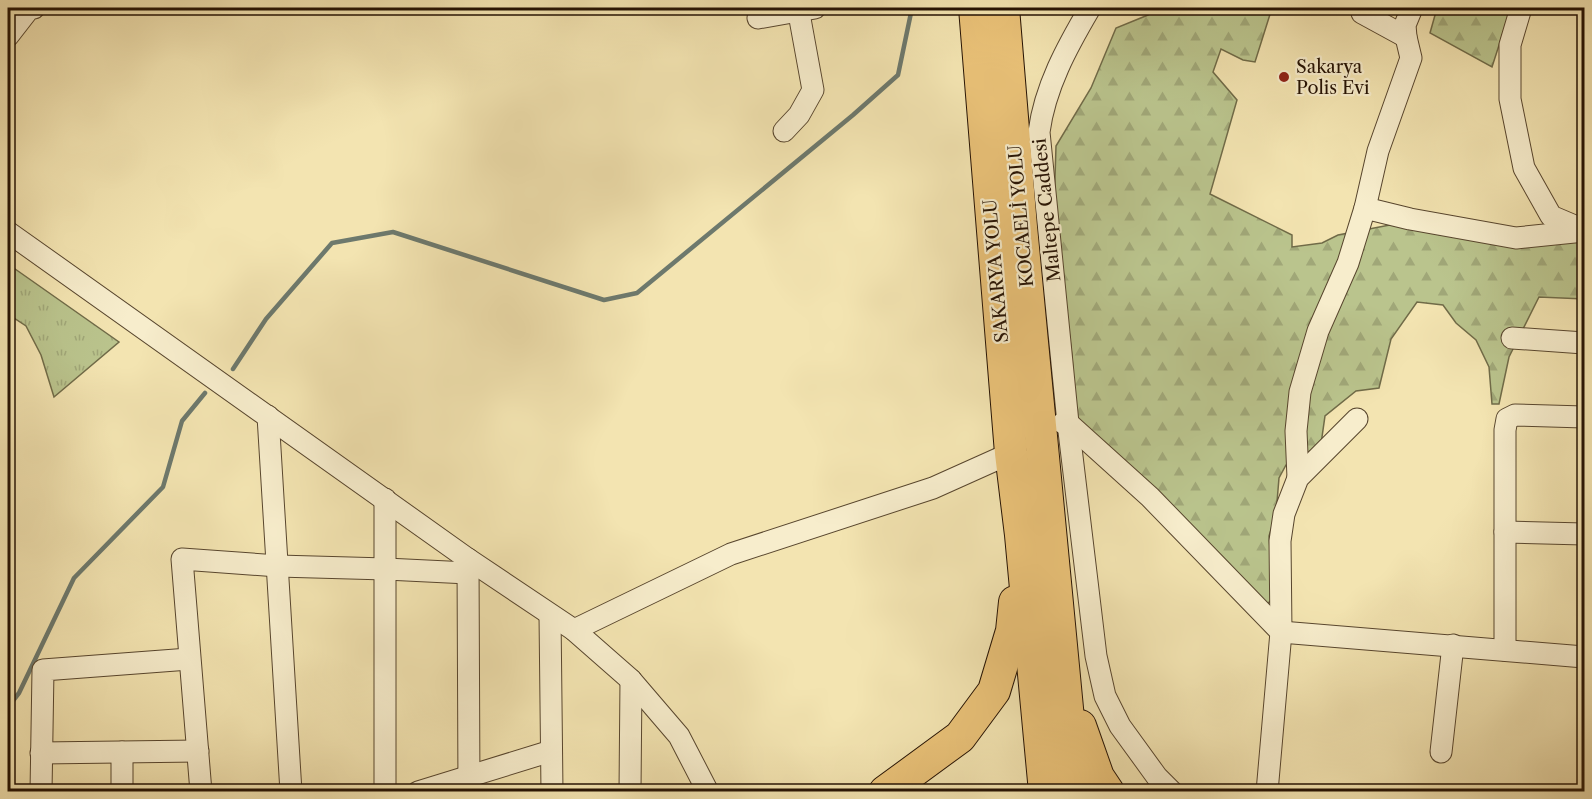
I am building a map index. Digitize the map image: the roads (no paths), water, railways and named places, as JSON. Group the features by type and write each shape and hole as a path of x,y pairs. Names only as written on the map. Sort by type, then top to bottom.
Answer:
{"highway":[{"name":"SAKARYA YOLU","path":"975,8 1011,453 1021,535"},
{"name":"KOCAELİ YOLU","path":"1003,8 1021,227 1054,424"},
{"path":"1054,424 1075,792"},
{"path":"1054,424 1079,724 1098,777 1108,792"},
{"path":"885,792 960,736 994,691 1012,631 1021,535"},
{"path":"1021,535 1045,792"}],"street":[{"path":"8,36 29,9 34,8"},
{"path":"758,18 804,8 813,90 799,115 784,131"},
{"name":"Maltepe Caddesi","path":"1090,8 1048,90 1041,111 1039,132 1054,424 1105,696 1120,726 1157,777 1172,792"},
{"path":"1267,792 1281,632 1280,541 1284,514 1298,478 1296,431 1300,392 1318,331 1348,263 1365,208 1378,152 1411,58 1405,25 1412,8"},
{"path":"1521,8 1510,45 1510,99 1524,168 1551,216 1584,231"},
{"path":"1362,12 1406,37"},
{"path":"1365,208 1410,219 1516,238 1584,231"},
{"path":"8,232 386,499 468,566 574,630 631,680 679,736 708,792"},
{"path":"1512,338 1584,344"},
{"path":"1505,650 1505,430 1507,419 1515,415 1584,417"},
{"path":"268,417 291,792"},
{"path":"1298,478 1357,419"},
{"path":"1054,424 1150,496 1281,632 1584,657"},
{"path":"574,630 731,554 933,488 1011,453"},
{"path":"385,792 386,499"},
{"path":"1505,532 1584,534"},
{"path":"201,792 182,559 278,566 386,569 468,566"},
{"path":"468,566 469,784"},
{"path":"550,615 552,792"},
{"path":"1441,752 1453,645"},
{"path":"41,792 43,670 189,659"},
{"path":"630,792 631,680"},
{"path":"40,753 198,751"},
{"path":"418,792 469,784 551,751"},
{"path":"122,752 123,792"}],"waterway":[{"path":"233,369 266,319 332,243 393,232 604,300 637,293 853,115 898,75 912,8"},
{"path":"8,707 19,693 74,578 163,487 182,421 205,393"}],"place":[{"name":"Sakarya Polis Evi","path":"1284,77"}]}
